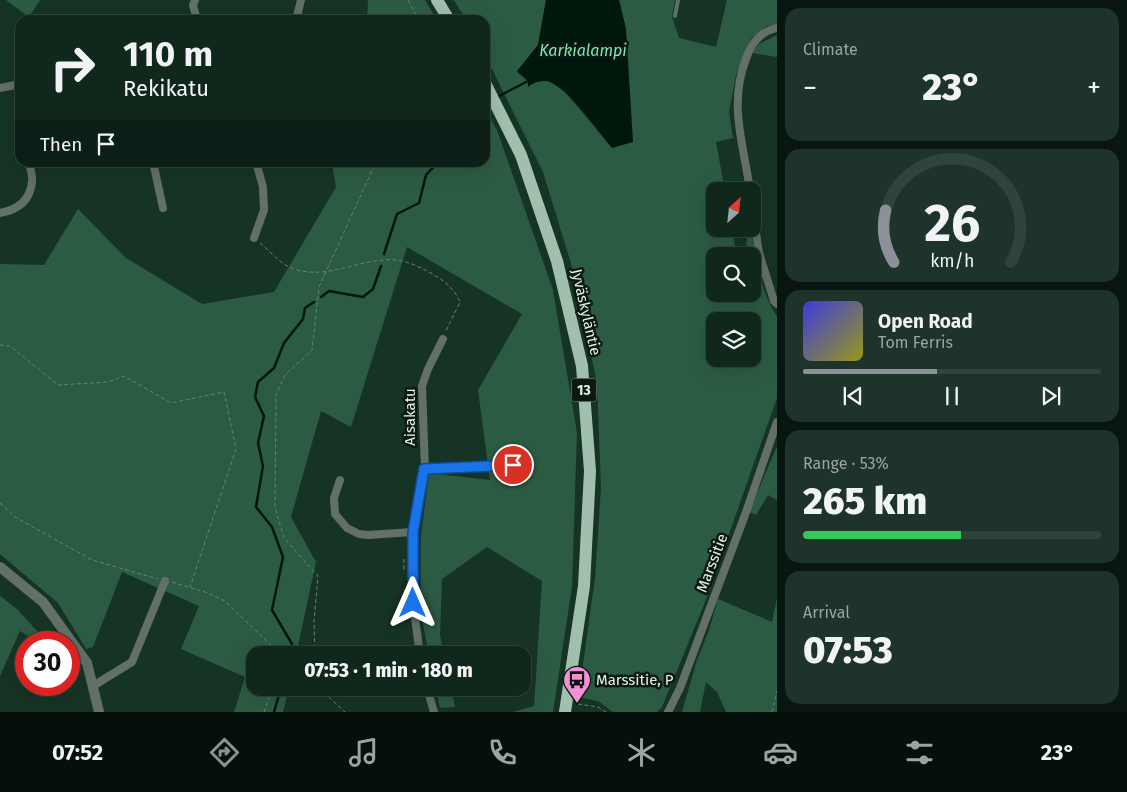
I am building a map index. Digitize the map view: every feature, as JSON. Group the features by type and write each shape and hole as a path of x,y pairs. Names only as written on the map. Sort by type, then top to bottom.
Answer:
{"highway":[{"path":"437,0 446,15"},
{"name":"Jyväskyläntie","path":"490,93 522,155 557,261 582,366 590,471 584,586 566,707"}],"street":[{"path":"195,0 193,5 196,15"},
{"path":"297,15 301,0"},
{"path":"748,182 738,124 736,97 740,74 749,49 757,38 777,28"},
{"path":"0,88 15,85"},
{"path":"0,213 14,211 26,199 32,182 30,167"},
{"path":"154,167 163,208"},
{"path":"254,238 264,210 263,188 257,167"},
{"path":"757,238 759,253 774,301 777,304"},
{"name":"Aisakatu","path":"419,646 413,603 413,532 424,469 422,386 428,368 443,339"},
{"name":"Marssitie","path":"668,712 680,688 776,427"},
{"path":"424,469 513,465"},
{"path":"340,480 334,498 335,514 346,528 368,536 413,532"},
{"path":"0,567 43,602 87,663 99,712"},
{"path":"93,686 132,662 165,581"},
{"path":"430,696 434,712"}],"lane":[{"path":"675,16 678,0"}],"path":[{"path":"408,0 416,15"},
{"path":"315,646 314,621 318,576 284,538 275,508 276,396 285,375 312,350 319,287 374,167"},
{"path":"254,238 279,260 296,270 326,272 384,260 408,262 422,267 457,293 460,302 443,339"},
{"path":"0,345 10,346 58,385 108,382 124,376 171,403 224,392 236,449 190,587"},
{"path":"0,503 15,517 92,560 190,587 225,602 272,646"},
{"path":"772,712 777,691"},
{"path":"264,712 270,696"},
{"path":"328,696 345,712"},
{"path":"566,707 598,707 606,712"}],"green space":[{"path":"6,0 40,0 30,15 26,15"},
{"path":"368,0 425,0 434,15 367,15"},
{"path":"454,0 546,0 538,45 517,72 528,81 549,81 565,92 612,148 626,29 619,0 675,0 672,17 679,38 716,47 727,0 777,0 777,25 767,26 751,39 736,75 729,112 733,138 716,142 723,182 706,182 706,238 734,238 735,247 706,247 706,302 761,302 761,278 767,297 777,316 777,398 705,602 662,707 657,712 613,712 598,701 583,698 583,664 595,578 601,487 597,383 573,270 543,172 490,65 490,15 463,15"},
{"path":"777,35 777,57 752,53 759,44"},
{"path":"490,117 497,130 553,290 577,433 572,587 553,712 513,712 534,706 542,581 487,547 442,579 440,635 442,646 427,646 420,608 421,535 429,473 490,480 478,390 522,314 407,247 351,427 321,411 291,517 316,562 298,646 246,646 246,696 287,696 283,712 234,712 245,677 181,649 199,606 122,572 93,647 86,649 80,639 80,631 75,631 58,603 0,554 0,264 44,265 78,209 126,258 202,304 274,292 336,187 333,167 490,167"},
{"path":"747,238 753,238 754,247 746,247"},
{"path":"777,446 777,500 768,495 756,515 749,512"},
{"path":"0,596 17,609 37,631 15,631 15,642 0,676"},
{"path":"777,598 777,712 726,712 717,692 706,682 700,712 682,712 718,599 772,622"},
{"path":"438,696 453,696 455,707 440,708"}],"water":[{"name":"Karkialampi","path":"546,0 619,0 626,29 633,142 612,148 574,101 558,86 542,81 528,87 528,81 517,71 538,45"}],"waterway":[{"path":"499,96 528,81"},
{"path":"384,254 397,214 419,203 426,175 433,167"},
{"path":"321,297 329,291 363,297 373,289 381,266"},
{"path":"291,646 272,610 283,557 272,527 256,507 263,466 258,443 264,416 255,397 258,382 274,368 284,343 303,319 305,308 314,302"},
{"path":"274,712 279,696"}],"place":[{"name":"Marssitie, P","path":"577,704"}],"route":[{"path":"413,603 413,532 424,469 513,465"}]}
